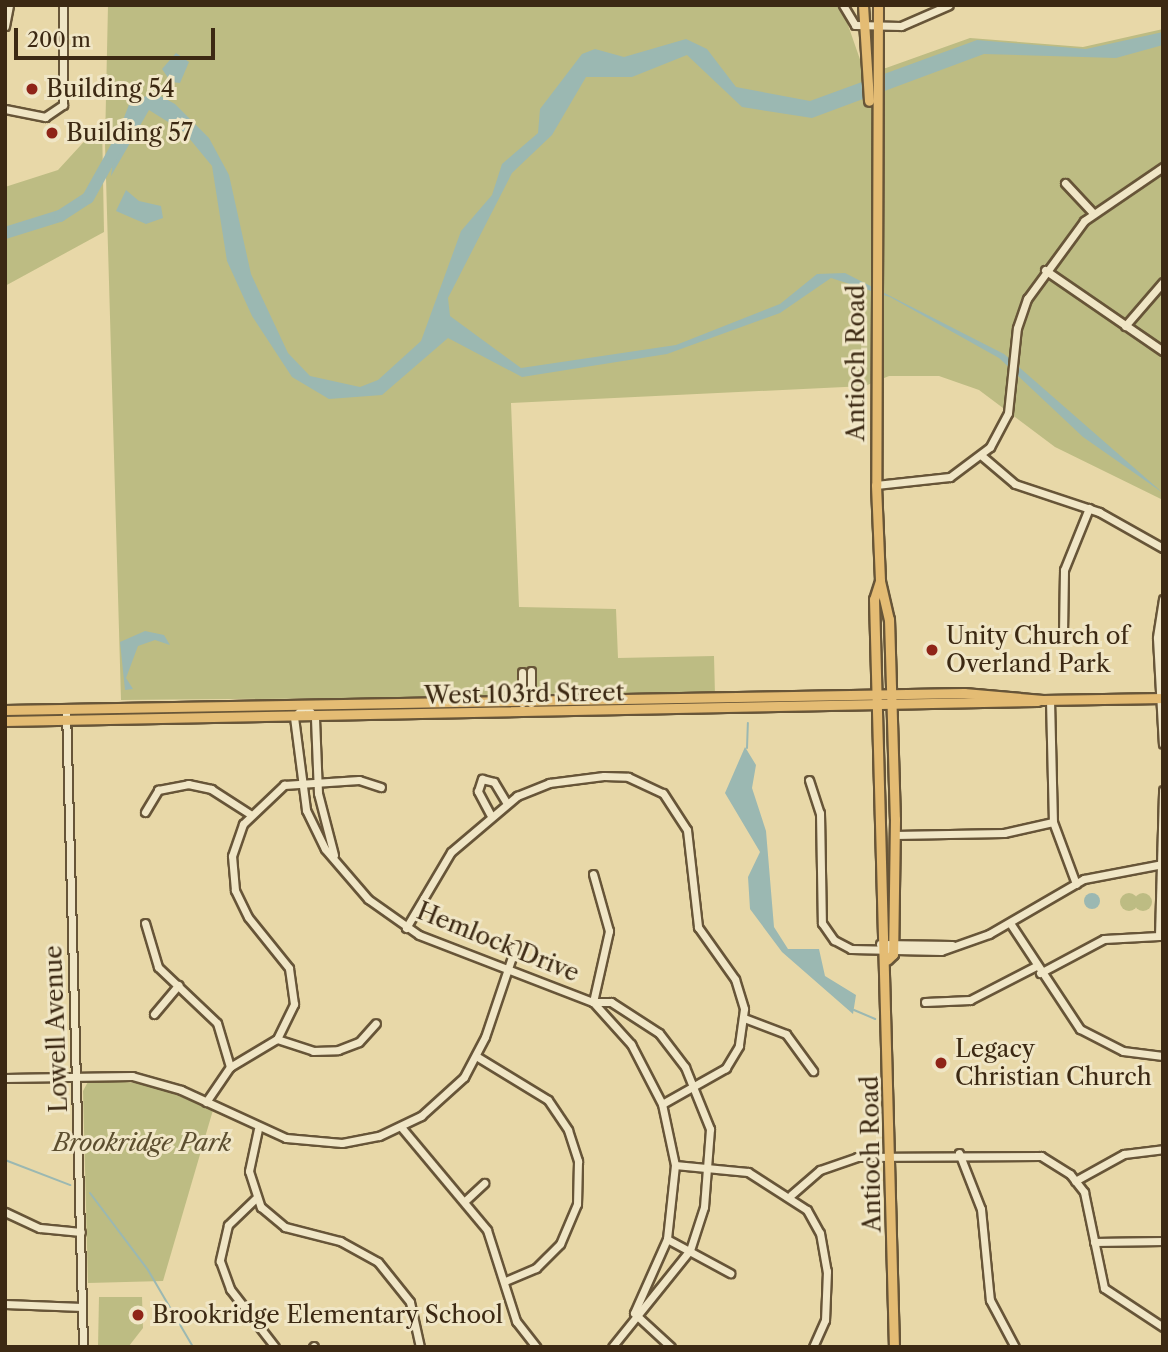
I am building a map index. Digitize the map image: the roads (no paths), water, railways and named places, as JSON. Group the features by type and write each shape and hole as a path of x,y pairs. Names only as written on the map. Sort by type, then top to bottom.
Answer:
{"main road":[{"name":"Antioch Road","path":"863,5 870,67 873,144 876,485 880,581 874,599 894,1347"},
{"name":"Antioch Road","path":"870,67 878,5"},
{"name":"Antioch Road","path":"880,581 887,597 894,709 893,942 884,952"},
{"name":"West 103rd Street","path":"5,710 878,694 1003,695 1047,700 1161,698"},
{"path":"1003,695 1014,705"},
{"name":"West 103rd Street","path":"5,721 894,709 1014,705 1047,700"}],"street":[{"path":"5,26 9,5"},
{"path":"5,109 44,117 63,104 63,5"},
{"path":"843,5 847,21 865,25 901,26 949,5"},
{"path":"928,14 931,5"},
{"path":"876,485 935,482 982,456 1006,420 1022,310 1045,270 1093,213 1163,167"},
{"path":"1065,183 1093,213"},
{"path":"1045,270 1163,351"},
{"path":"1125,326 1163,282"},
{"path":"982,456 1014,484 1089,508 1163,548"},
{"path":"1063,634 1062,579 1089,508"},
{"path":"1163,599 1163,744"},
{"path":"527,713 531,671"},
{"path":"522,672 527,702"},
{"path":"1047,700 1053,822 1076,884"},
{"path":"294,717 305,706 315,717"},
{"name":"Lowell Avenue","path":"66,709 83,1347"},
{"name":"Hemlock Drive","path":"294,717 299,782 319,839 368,899 406,928 593,1002 611,1002 659,1033 696,1089 710,1129 710,1167 690,1250 634,1313 612,1347"},
{"name":"Hemlock Drive","path":"315,717 317,780 334,855"},
{"path":"406,928 430,884 490,814 506,802 550,783 628,777 663,793 682,818 693,913 706,942 738,985 744,1018 730,1064 696,1089 662,1104"},
{"path":"490,814 478,791 482,779 494,782 506,802"},
{"path":"206,1102 230,1066 277,1039 292,1014 293,979 241,905 232,878 234,847 250,814 271,793 299,782 317,780 382,787"},
{"path":"809,780 820,813 821,923 842,946 884,952 929,954 1010,923 1076,884 1124,867 1162,864"},
{"path":"145,812 158,790 188,784 211,789 250,814"},
{"path":"925,1002 970,1000 1104,939 1159,936 1163,790"},
{"path":"894,835 1004,832 1053,822"},
{"path":"593,874 609,945 593,1002"},
{"path":"145,923 155,961 217,1023 230,1066"},
{"path":"1010,923 1068,1016 1094,1039 1123,1051 1163,1056"},
{"path":"893,942 952,945"},
{"path":"5,1078 77,1075 145,1079 206,1102 258,1129 303,1141 342,1143 401,1127 448,1094 476,1056 516,945"},
{"path":"154,1014 178,985"},
{"name":"Hemlock Drive","path":"593,1002 631,1044 662,1104 676,1165 667,1239 634,1313"},
{"path":"744,1018 786,1034 813,1071"},
{"path":"277,1039 313,1051 338,1050 359,1042 376,1023"},
{"path":"476,1056 548,1100 568,1130 578,1161 577,1203 560,1244 536,1268 506,1281"},
{"path":"401,1127 425,1163 466,1200 491,1238 516,1321 536,1347"},
{"path":"258,1129 249,1171 256,1198 285,1227 340,1241 378,1262 410,1302 420,1347"},
{"path":"1075,1181 1124,1154 1163,1149"},
{"path":"959,1153 981,1209 990,1300 1015,1347"},
{"path":"791,1195 829,1165 890,1155 1030,1154 1075,1181 1091,1211 1094,1242 1104,1288 1163,1327"},
{"path":"676,1165 748,1172 791,1195 814,1220 825,1249 827,1309 813,1347"},
{"path":"466,1200 484,1183"},
{"path":"256,1198 228,1225 220,1261 230,1289 275,1347"},
{"path":"5,1212 40,1228 80,1232"},
{"path":"667,1239 730,1273"},
{"path":"1094,1242 1163,1241"},
{"path":"5,1304 82,1307"},
{"path":"634,1313 671,1347"}],"water":[{"path":"1163,32 1163,45 1116,58 984,54 812,118 742,107 687,55 632,77 586,77 552,135 512,173 448,298 450,316 521,368 676,345 780,304 817,274 845,273 1004,354 1163,493 1083,437 999,358 890,297 831,278 780,313 667,354 522,377 448,338 382,395 329,399 292,377 252,316 227,261 212,166 184,132 149,110 111,176 116,138 130,102 155,93 175,104 209,138 229,175 251,274 288,353 310,376 360,387 378,380 421,341 461,231 492,195 502,164 538,133 540,109 582,54 595,49 624,57 686,39 707,49 736,87 810,101 977,40 1086,49"},
{"path":"176,53 189,62 180,83 171,82 162,69"},
{"path":"126,190 139,201 161,206 163,218 146,224 116,211"},
{"path":"145,631 164,635 170,645 155,640 138,646 126,678 133,689 125,690 120,642"},
{"path":"745,747 756,765 752,788 766,831 774,927 788,949 819,949 825,976 856,995 853,1014 782,952 750,909 748,877 760,852 725,793"},
{"path":"1092,893 1100,901 1092,909 1084,901"}],"waterway":[{"path":"5,233 60,216 88,198 118,144"},
{"path":"747,748 748,723"},
{"path":"854,1010 875,1019"},
{"path":"5,1160 70,1185"},
{"path":"90,1193 148,1270 193,1347"}],"place":[{"name":"Building 54","path":"32,89"},
{"name":"Building 57","path":"52,133"},
{"name":"Unity Church of Overland Park","path":"932,650"},
{"name":"Legacy Christian Church","path":"941,1063"},
{"name":"Brookridge Elementary School","path":"138,1315"}],"park label":[{"name":"Brookridge Park","path":"142,1143"}]}
